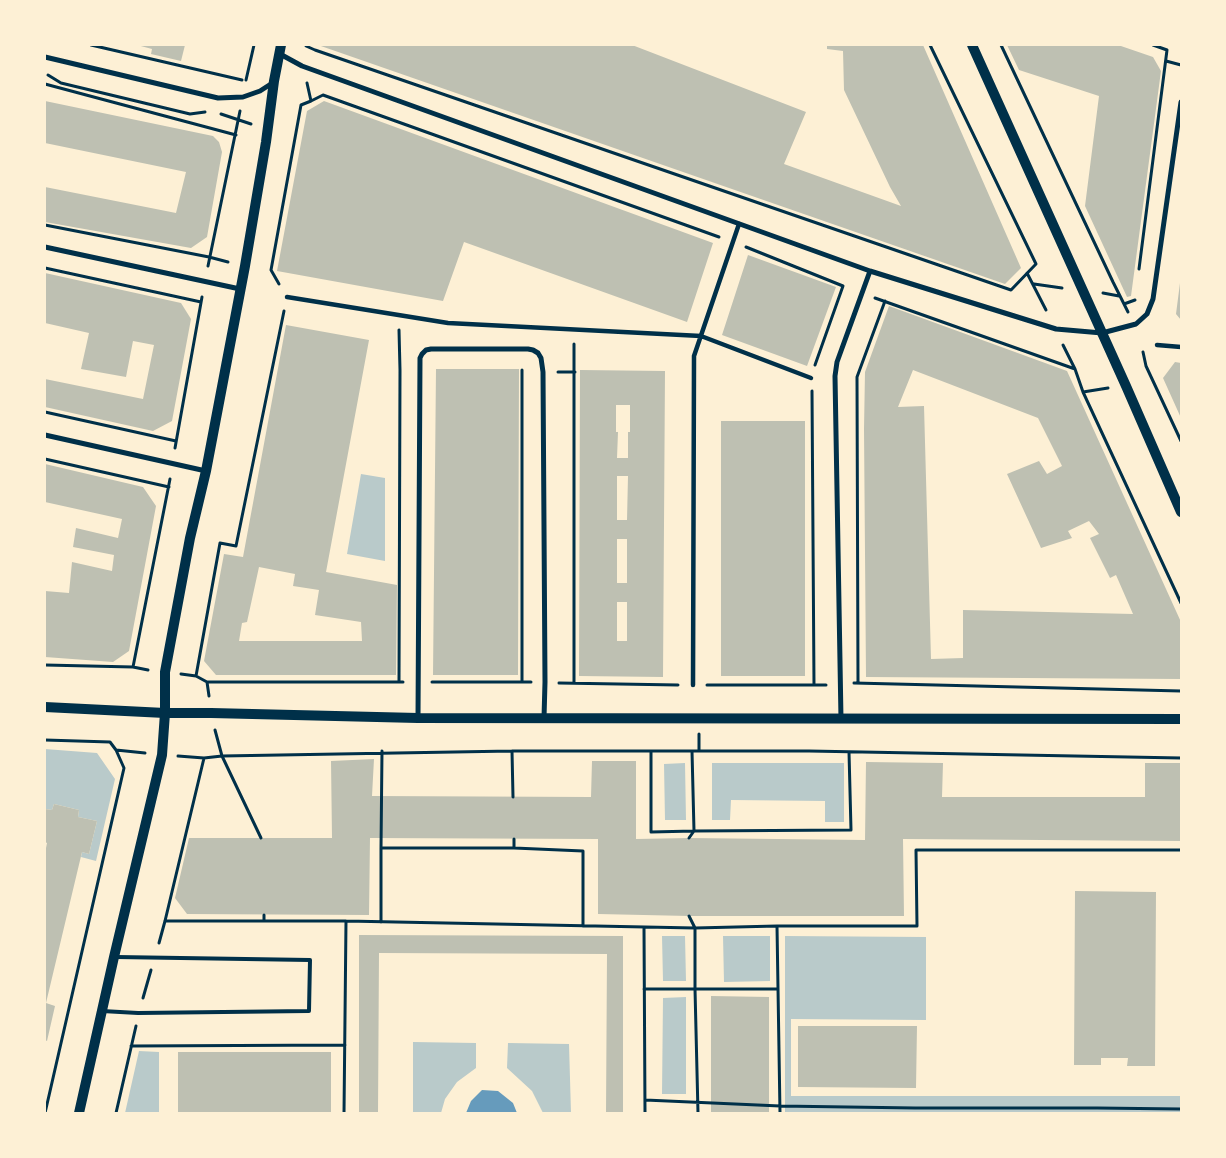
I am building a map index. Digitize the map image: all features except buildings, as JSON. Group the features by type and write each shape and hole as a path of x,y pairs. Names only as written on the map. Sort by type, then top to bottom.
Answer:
{"main road":[{"path":"972,45 1181,512"},
{"path":"79,1113 162,755 165,672 245,266 280,49"},
{"path":"45,707 165,713 211,712 418,718 1181,719"}],"street":[{"path":"280,49 302,66 870,272 1056,329 1102,333 1136,324 1147,314 1153,300 1181,102"},
{"path":"45,57 218,98 243,97 260,91 274,81"},
{"path":"693,685 694,356 739,224"},
{"path":"45,247 240,289"},
{"path":"841,719 835,376 837,362 870,272"},
{"path":"287,297 448,323 701,336 811,378"},
{"path":"1157,345 1181,347"},
{"path":"418,718 420,358 426,350 431,349 533,350 541,358 543,372 544,718"},
{"path":"45,435 206,471"}],"lane":[{"path":"102,1011 138,1013 309,1011 310,960 114,957"}],"path":[{"path":"91,45 245,83 254,45"},
{"path":"306,45 315,50 1011,290 1036,264 930,45"},
{"path":"1001,45 1124,304 1136,324 1146,366 1181,441"},
{"path":"1139,271 1168,50 1153,45"},
{"path":"1166,62 1181,65"},
{"path":"302,66 311,101"},
{"path":"45,73 61,83 190,114 210,111"},
{"path":"45,84 236,135 209,257 169,487 133,667"},
{"path":"45,665 133,667 196,676 208,682 522,681 693,685 814,685 811,378 843,286 733,242 323,96 301,105 271,270 287,297 236,546 220,543 196,676"},
{"path":"219,114 252,124 266,142"},
{"path":"45,225 271,270"},
{"path":"45,268 201,302"},
{"path":"1124,304 1136,300"},
{"path":"885,301 857,377 858,683 1181,690"},
{"path":"574,329 574,683"},
{"path":"1075,369 1082,392 1181,603"},
{"path":"399,682 400,370"},
{"path":"522,370 522,681"},
{"path":"45,412 176,441"},
{"path":"45,459 169,487"},
{"path":"208,682 211,712 222,756 261,838"},
{"path":"45,740 110,742 124,768 45,1113"},
{"path":"116,750 204,758 382,752 651,751 849,752 1181,758"},
{"path":"651,751 651,832 851,830 849,752"},
{"path":"688,838 694,831 692,751"},
{"path":"381,922 382,752"},
{"path":"512,752 513,797"},
{"path":"116,1113 138,1013 165,921 204,758"},
{"path":"514,839 514,848"},
{"path":"381,848 583,850 583,926"},
{"path":"165,921 381,922 644,928 917,926 916,850 1181,850"},
{"path":"264,915 264,921"},
{"path":"689,916 695,928 698,1113"},
{"path":"344,1113 346,922"},
{"path":"777,926 780,1113"},
{"path":"644,928 645,1113"},
{"path":"644,989 778,989"},
{"path":"131,1046 345,1045"},
{"path":"645,1100 915,1111 1097,1108 1181,1109"},
{"path":"1097,1108 1097,1113"}],"shaded area":[{"path":"361,474 385,478 385,561 347,554"},
{"path":"45,749 97,753 115,779 96,861 81,857 82,852 89,854 97,821 78,817 79,810 54,804 52,810 45,809"},
{"path":"685,763 686,820 665,820 664,764"},
{"path":"712,763 844,763 844,822 825,822 825,801 731,800 730,820 712,820"},
{"path":"662,936 685,936 686,981 663,981"},
{"path":"723,936 770,936 770,981 724,982"},
{"path":"785,936 926,937 926,1020 791,1019 791,1096 1181,1096 1181,1113 785,1113"},
{"path":"686,997 686,1094 662,1094 663,998"},
{"path":"413,1042 476,1043 476,1068 457,1082 445,1099 441,1113 413,1113"},
{"path":"508,1043 569,1044 571,1113 543,1113 532,1091 507,1068"},
{"path":"139,1051 159,1052 159,1113 125,1113"}],"water":[{"path":"482,1090 498,1091 513,1103 517,1113 466,1113 471,1101"}]}
